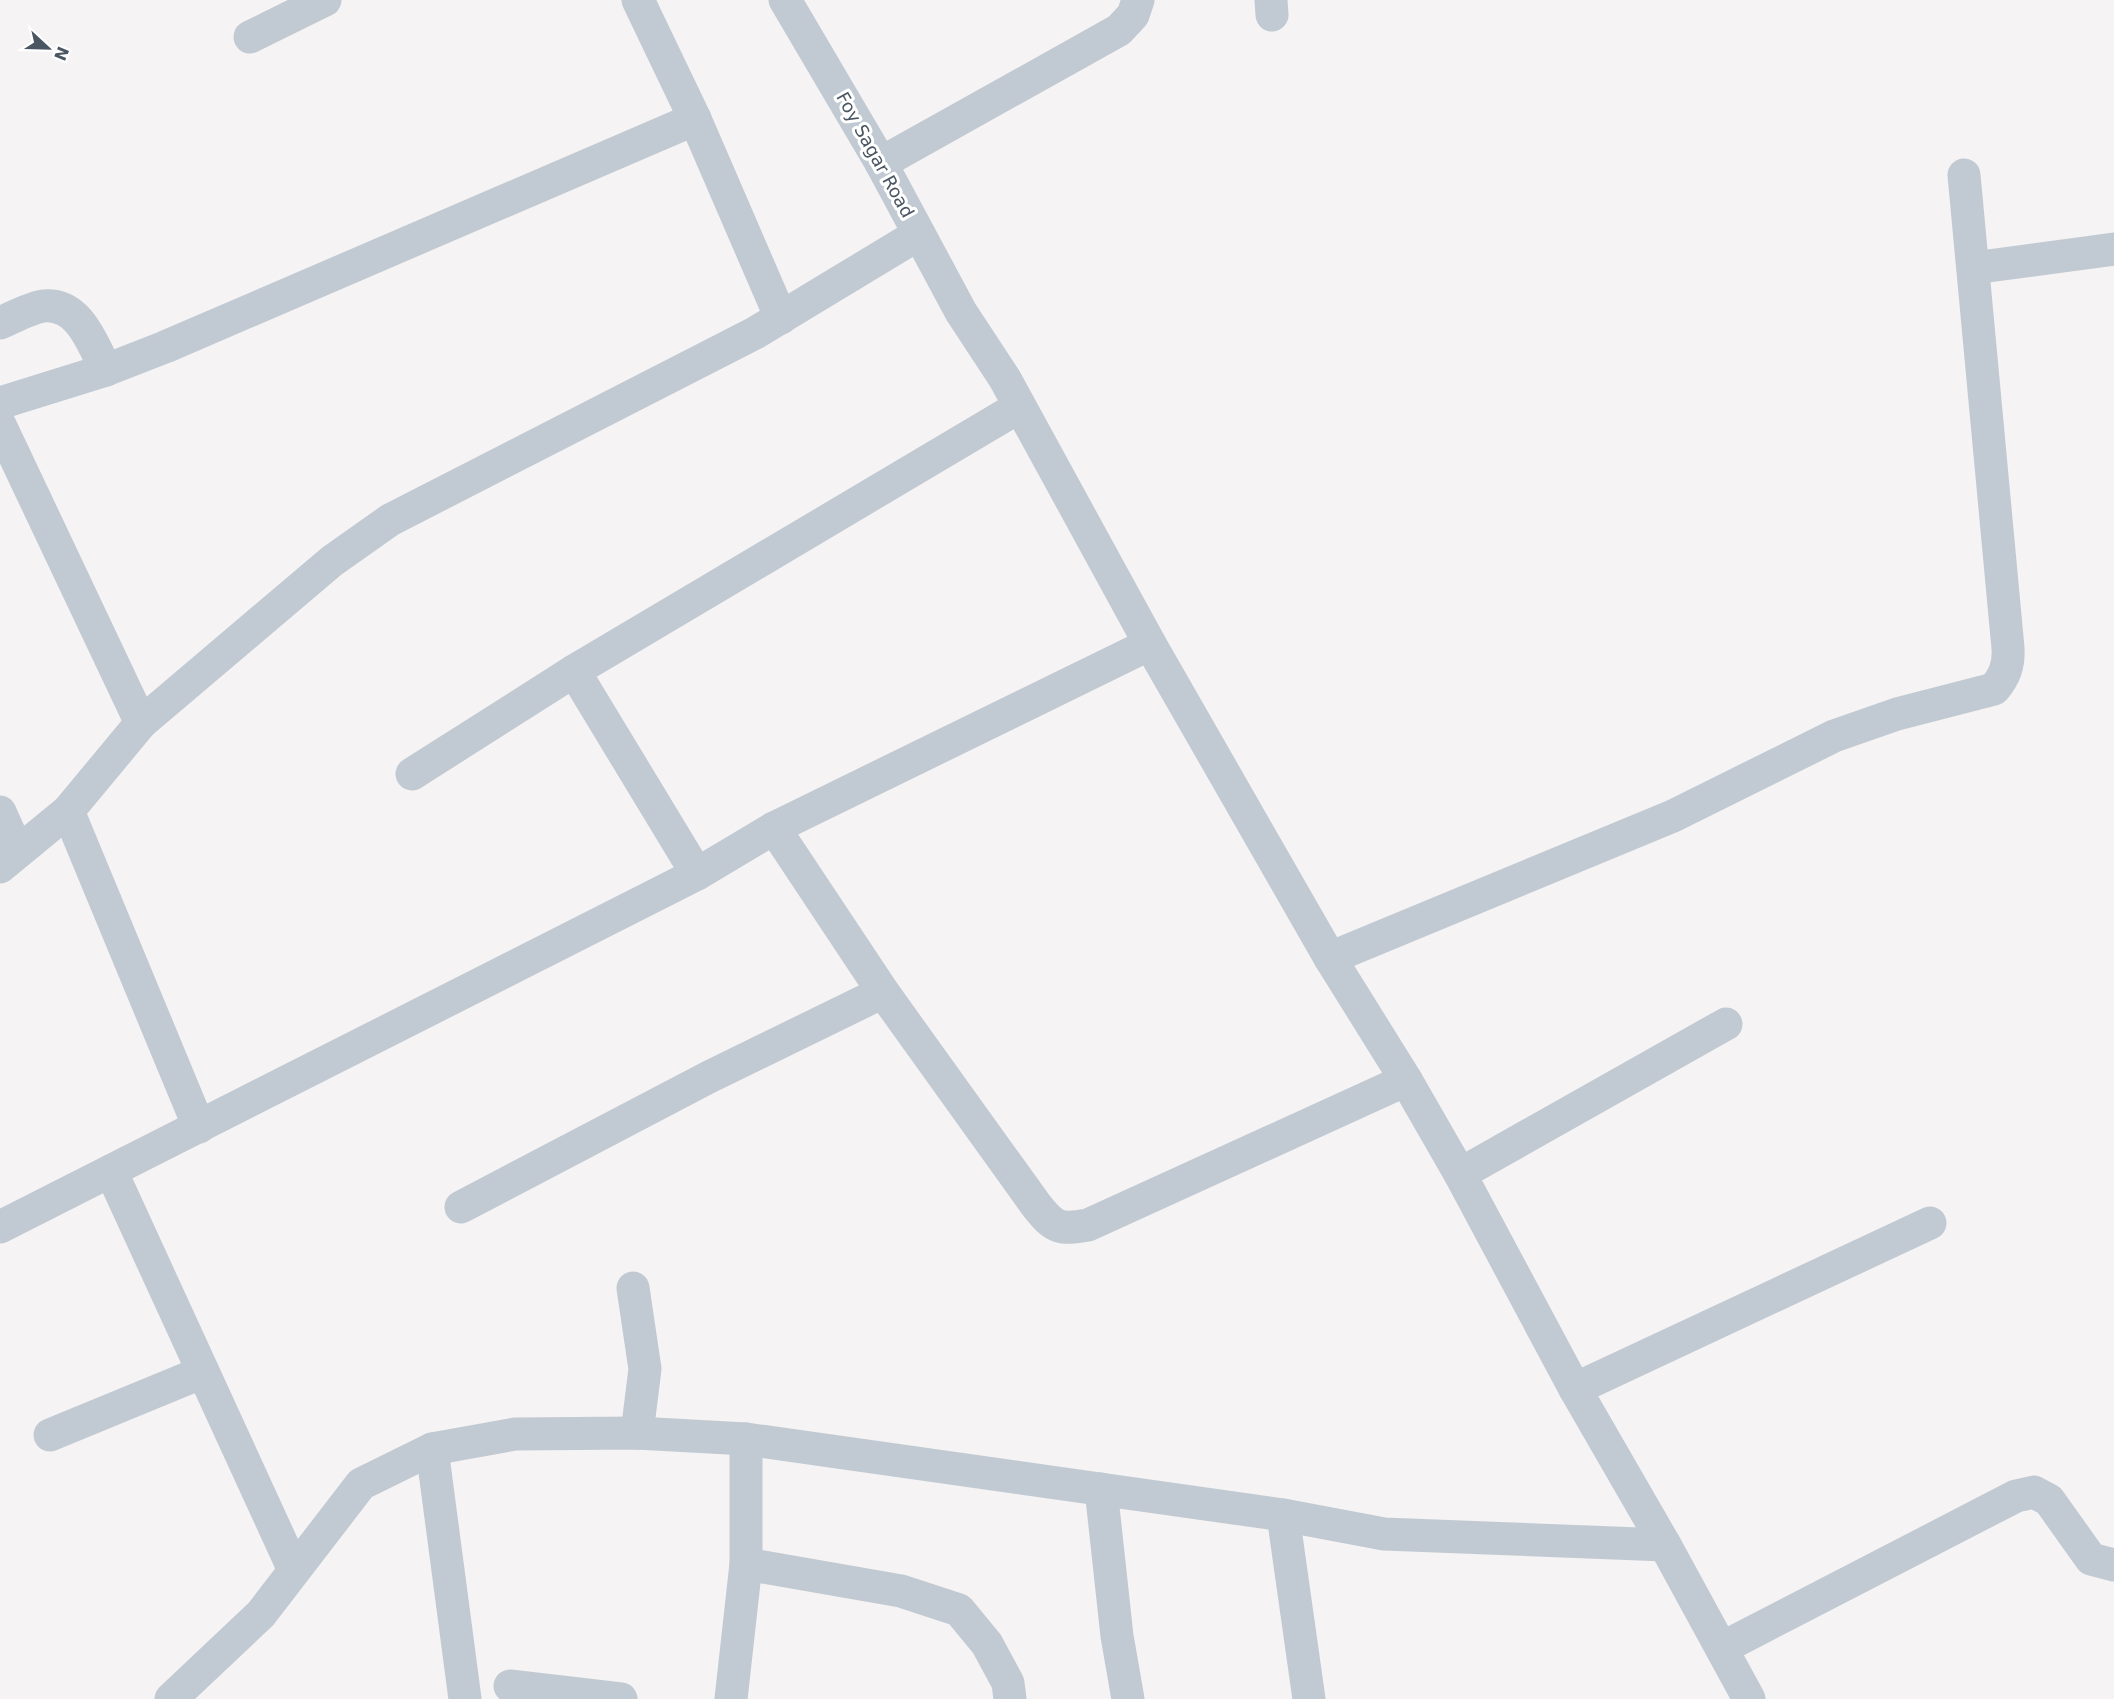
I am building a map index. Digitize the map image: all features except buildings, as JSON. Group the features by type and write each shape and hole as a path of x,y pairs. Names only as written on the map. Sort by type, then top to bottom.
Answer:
{"street":[{"path":"250,37 325,0"},
{"path":"638,0 695,119 781,318"},
{"name":"Foy Sagar Road","path":"785,0 881,163 961,312 1012,393 1150,644 1330,958 1406,1080 1460,1174 1575,1389 1665,1545 1749,1699"},
{"path":"881,163 1119,30 1133,15 1138,0"},
{"path":"0,403 106,369 165,347 695,119"},
{"path":"1330,958 1673,816 1834,736 1897,714 1994,689 2004,677 2008,662 2008,648 1964,175"},
{"path":"0,812 9,859 68,811 141,723 332,561 390,520 755,333 919,234"},
{"path":"1973,268 2114,249"},
{"path":"0,323 44,306 58,308 72,314 81,322 106,369"},
{"path":"412,774 1012,393"},
{"path":"0,425 141,723"},
{"path":"0,1227 698,874 774,828 1150,644"},
{"path":"574,671 698,874"},
{"path":"68,811 199,1127"},
{"path":"774,828 883,992 1042,1212 1048,1220 1066,1229 1088,1225 1406,1080"},
{"path":"461,1207 699,1082 883,992"},
{"path":"1460,1174 1726,1024"},
{"path":"111,1171 294,1570"},
{"path":"1575,1389 1930,1223"},
{"path":"633,1288 645,1369 637,1433"},
{"path":"50,1435 203,1372"},
{"path":"171,1699 261,1614 361,1485 432,1449 515,1434 637,1433 746,1439 1283,1515 1384,1534 1665,1545"},
{"path":"731,1699 746,1564 746,1439"},
{"path":"432,1449 465,1699"},
{"path":"1101,1489 1117,1636 1128,1699"},
{"path":"1722,1648 2016,1496 2034,1492 2049,1500 2091,1559 2114,1565"},
{"path":"1283,1515 1309,1699"},
{"path":"746,1564 902,1591 959,1610 987,1644 1008,1683 1010,1699"},
{"path":"510,1686 621,1699"}]}
